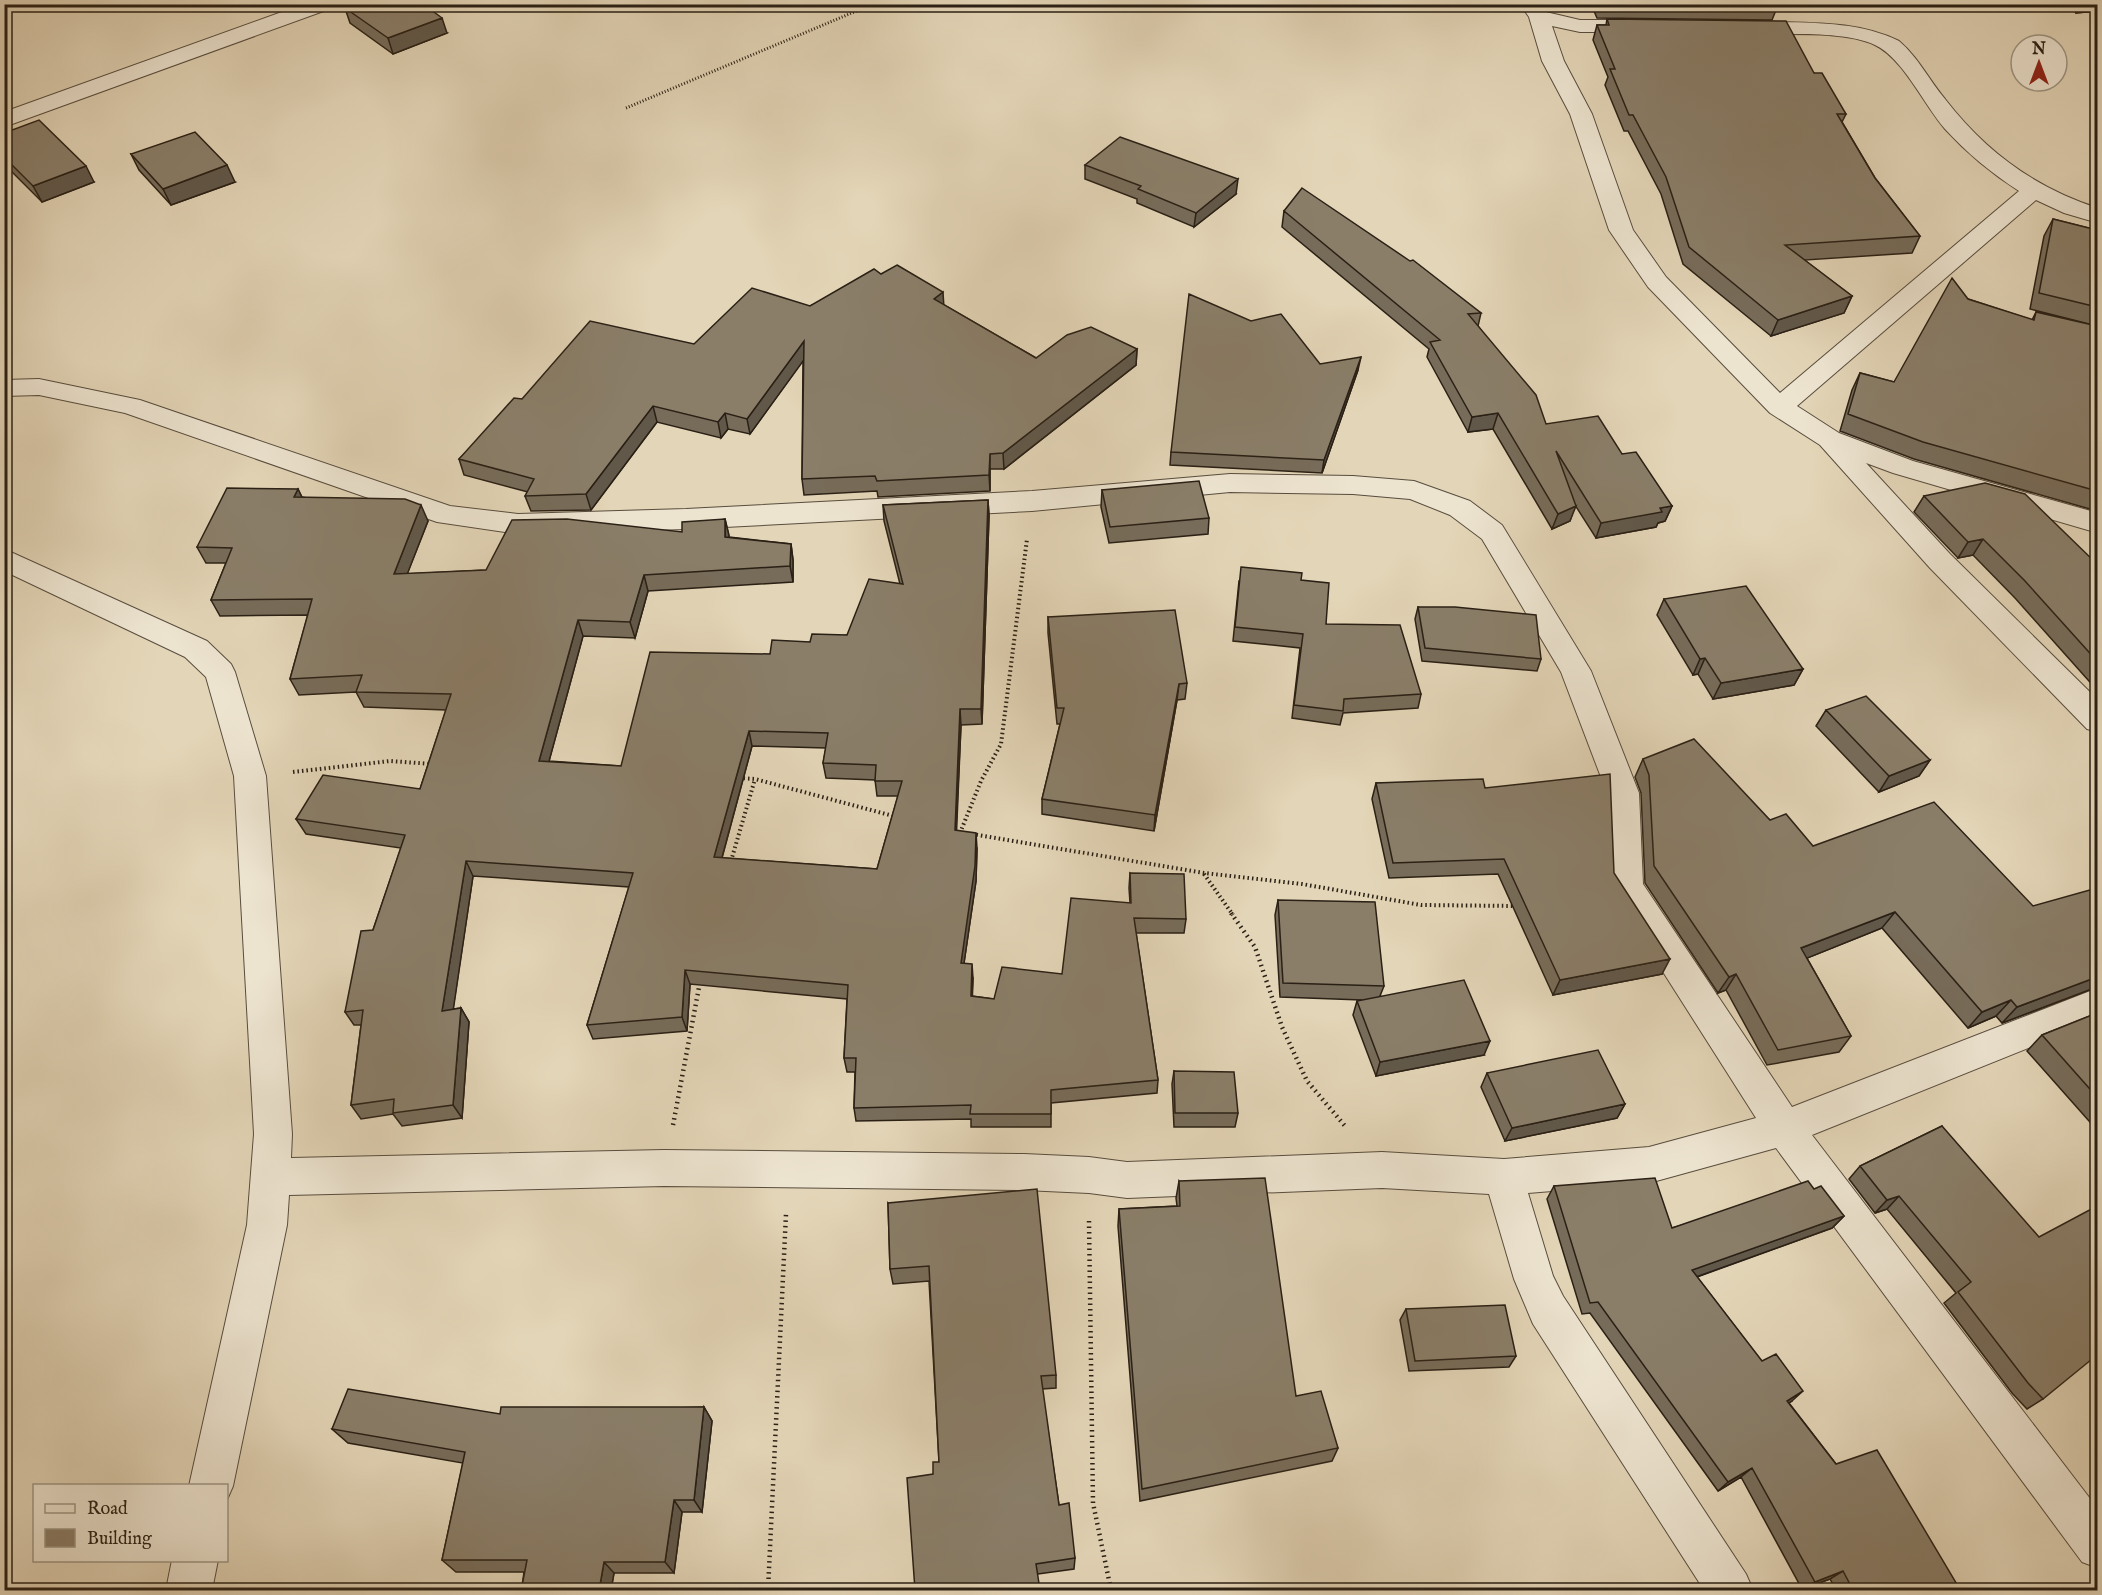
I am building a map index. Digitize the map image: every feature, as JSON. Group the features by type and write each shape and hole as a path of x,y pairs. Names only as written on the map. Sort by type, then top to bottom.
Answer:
{"street":[{"path":"4,120 325,4"},
{"path":"1534,11 1580,26 1659,26"},
{"path":"1534,11 1553,61 1581,114 1621,230 1657,282 1779,407 1829,439 1903,467 2097,524"},
{"path":"1730,28 1863,34 1892,45 1960,134 1991,163 2034,190 2097,216"},
{"path":"1779,407 1820,375 2034,190"},
{"path":"4,388 39,387 131,406 447,515 518,524 686,519 1032,501 1230,483 1353,485 1414,490 1460,507 1491,532 1576,671 1623,793 1626,887 1785,1128 2097,1545"},
{"path":"1829,439 1940,561 2097,720"},
{"path":"4,559 196,649 220,672 250,776 273,1134 267,1225 211,1484"},
{"path":"270,1177 664,1168 1024,1172 1089,1175 1127,1180 1382,1170 1504,1177 1649,1165 1785,1128 2097,1004"},
{"path":"1504,1177 1534,1279 1548,1310 1730,1590"},
{"path":"189,1590 195,1562"}],"path":[{"path":"627,108 873,4"},
{"path":"960,833 981,780 1001,744 1032,501"},
{"path":"250,776 390,761 436,765"},
{"path":"732,777 755,778 820,798 902,819"},
{"path":"728,870 755,778"},
{"path":"948,830 1204,873 1302,884 1421,905 1519,906"},
{"path":"1204,873 1256,947 1282,1027 1307,1081 1382,1170"},
{"path":"664,1168 701,974"},
{"path":"768,1590 788,1171"},
{"path":"1089,1175 1093,1503 1111,1590"}],"building":[{"path":"354,4 423,4 442,18 388,38 345,8"},
{"path":"1643,4 1776,4 1777,6"},
{"path":"1607,19 1786,21 1814,73 1822,73 1846,114 1837,114 1875,178 1920,236 1785,245 1852,296 1778,320 1689,247 1666,177 1633,115 1629,115 1610,69 1615,69 1597,25 1609,25"},
{"path":"39,120 86,166 33,186 4,157 4,133"},
{"path":"195,132 227,165 163,189 131,154"},
{"path":"1120,137 1238,179 1196,213 1138,189 1141,186 1085,165"},
{"path":"1302,188 1410,261 1413,260 1481,313 1468,314 1536,395 1546,424 1598,416 1622,454 1636,452 1672,506 1660,508 1662,512 1601,523 1556,451 1576,506 1558,514 1498,413 1472,417 1430,342 1440,340 1284,211"},
{"path":"2053,219 2097,230 2097,307 2039,293"},
{"path":"897,265 943,292 934,299 1036,358 1067,335 1091,327 1137,349 1003,453 990,454 989,475 877,481 875,476 802,479 804,341 747,419 725,413 718,422 653,406 586,494 525,496 534,479 459,459 514,398 522,399 590,321 694,344 752,288 810,306 874,269 881,274"},
{"path":"1952,278 1968,299 2034,320 2036,312 2097,326 2097,491 1923,442 1848,414 1860,373 1894,382"},
{"path":"1189,294 1251,321 1281,314 1320,364 1361,357 1324,460 1171,452"},
{"path":"1199,481 1209,518 1110,527 1102,490"},
{"path":"1985,483 2025,494 2097,564 2097,661 2025,581 1983,539 1968,542 1924,496"},
{"path":"227,488 298,489 294,497 405,499 421,505 394,574 486,570 512,520 567,519 682,532 682,522 725,519 725,537 791,544 790,566 644,575 630,622 578,620 539,761 621,766 650,652 770,654 772,640 810,642 812,634 847,635 869,579 903,584 883,505 988,500 981,709 960,709 955,830 976,833 975,866 961,963 972,964 971,996 994,999 1002,967 1062,974 1071,898 1131,903 1130,873 1184,874 1186,919 1134,918 1158,1080 1051,1090 1051,1114 970,1114 971,1105 854,1108 856,1058 844,1058 848,985 685,970 682,1017 587,1025 633,873 466,861 442,1011 461,1008 453,1105 393,1113 394,1099 351,1105 363,1010 345,1012 361,931 373,930 405,835 296,819 323,775 420,789 451,694 356,692 362,675 290,679 312,599 211,600 232,548 197,547","holes":["749,731 828,733 823,763 876,765 875,781 902,781 877,869 714,857"]},
{"path":"1241,567 1302,573 1301,580 1329,583 1326,624 1400,625 1421,694 1344,699 1343,711 1294,705 1303,634 1235,627"},
{"path":"1746,586 1803,669 1721,683 1705,658 1700,659 1664,599"},
{"path":"1418,607 1455,607 1536,615 1541,659 1425,648"},
{"path":"1175,610 1187,683 1179,684 1155,815 1042,799 1064,708 1057,708 1048,617"},
{"path":"1866,696 1930,760 1889,776 1826,710"},
{"path":"1694,739 1770,820 1786,814 1813,846 1934,802 2033,906 2097,888 2097,977 2017,1007 2011,1000 1982,1012 1895,912 1801,948 1851,1036 1778,1050 1736,974 1729,977 1654,866 1649,775 1643,759"},
{"path":"1610,774 1614,873 1670,959 1560,980 1504,859 1393,863 1376,783 1483,779 1485,788"},
{"path":"1278,900 1375,902 1384,986 1283,983"},
{"path":"1464,980 1490,1041 1380,1062 1357,1001"},
{"path":"2097,1013 2097,1097 2042,1035"},
{"path":"1598,1050 1625,1104 1512,1128 1487,1073"},
{"path":"1174,1071 1234,1072 1238,1113 1175,1113"},
{"path":"1942,1126 2039,1237 2097,1206 2097,1355 2043,1399 1958,1292 1971,1282 1899,1196 1887,1200 1860,1166"},
{"path":"1265,1178 1296,1396 1321,1391 1338,1448 1142,1489 1119,1209 1180,1206 1179,1181"},
{"path":"1655,1178 1672,1228 1808,1181 1814,1189 1821,1186 1844,1216 1692,1270 1762,1361 1776,1354 1803,1391 1787,1401 1836,1464 1877,1450 1958,1586 1945,1590 1853,1590 1843,1571 1815,1582 1752,1468 1728,1482 1598,1302 1590,1303 1554,1186"},
{"path":"1037,1189 1056,1375 1041,1376 1059,1505 1069,1503 1075,1558 1036,1564 1040,1590 915,1590 907,1478 933,1474 933,1462 939,1462 929,1266 890,1269 888,1203"},
{"path":"1505,1305 1516,1356 1415,1361 1406,1309"},
{"path":"348,1389 500,1414 501,1407 704,1407 694,1500 674,1500 665,1562 604,1562 600,1585 522,1586 527,1560 442,1560 465,1452 332,1429"},
{"path":"1397,1584 1398,1590 1340,1590"}]}
